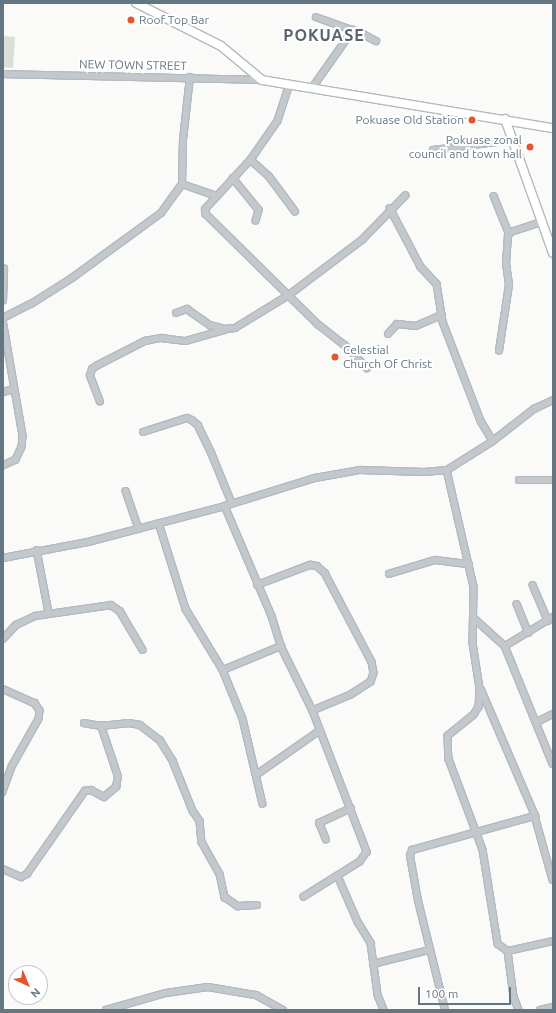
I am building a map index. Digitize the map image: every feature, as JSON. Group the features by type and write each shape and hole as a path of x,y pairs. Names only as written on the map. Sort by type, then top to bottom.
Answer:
{"street":[{"path":"136,3 221,46 262,80 553,128"},
{"path":"316,16 353,30 376,42"},
{"path":"312,88 353,30"},
{"name":"NEW TOWN STREET","path":"3,74 190,77 262,80"},
{"path":"3,466 16,460 22,447 23,436 3,319 31,304 156,218 182,184 183,140 190,77"},
{"path":"290,84 278,121 251,160 216,196 206,209 206,214 367,368"},
{"path":"505,119 541,222 550,238 553,253"},
{"path":"433,150 512,140"},
{"path":"251,160 269,176 295,211"},
{"path":"233,178 259,210 256,221"},
{"path":"182,184 216,196"},
{"path":"100,402 90,376 92,369 145,341 161,338 186,341 225,329 235,328 289,295 362,240 390,208 405,196"},
{"path":"494,196 509,233 506,264 509,285 499,351"},
{"path":"390,208 421,267 437,284 442,315 481,421 493,441"},
{"path":"509,233 541,222"},
{"path":"3,301 4,270"},
{"path":"176,313 187,308 205,322 225,329"},
{"path":"388,334 397,324 416,326 442,315"},
{"path":"3,392 14,389"},
{"path":"3,558 37,550 88,542 225,506 285,485 360,470 424,472 447,470 493,441 534,409 553,400"},
{"path":"143,432 187,418 192,420 198,425 212,454 232,503"},
{"path":"447,470 474,587 473,643 480,690 479,707 474,715 448,736 449,760 477,832 490,883 498,944 508,951 553,941"},
{"path":"519,480 553,480"},
{"path":"126,491 139,529"},
{"path":"225,506 257,584 272,616 282,646 313,711 319,731 351,808 367,852 360,862 304,897"},
{"path":"159,523 186,609 223,670 243,719 263,804"},
{"path":"37,550 49,613"},
{"path":"389,574 435,560 469,564"},
{"path":"257,584 310,565 317,566 325,573 372,662 374,673 371,682 352,695 313,711"},
{"path":"505,646 529,633 550,619 533,585"},
{"path":"518,604 529,633"},
{"path":"3,639 16,625 49,613 111,605 120,611 143,650"},
{"path":"474,618 505,646 553,764"},
{"path":"223,670 282,646"},
{"path":"3,689 35,703 40,711 40,719 12,767 3,792"},
{"path":"480,690 535,816 553,880"},
{"path":"537,722 553,714"},
{"path":"84,723 100,726 129,723 140,725 160,740 173,761 193,811 200,822 202,842 220,874 225,898 238,906 257,905"},
{"path":"3,868 21,877 28,874 85,791 90,790 104,797 116,787 118,777 100,726"},
{"path":"256,775 319,731"},
{"path":"326,840 319,823 351,808"},
{"path":"445,1010 418,901 412,850 535,816"},
{"path":"338,876 358,922 371,943 378,995 384,1010"},
{"path":"373,964 429,950"},
{"path":"508,951 510,974 518,1010"},
{"path":"106,1010 166,993 208,987 256,995 283,1010"},
{"path":"540,1010 553,1007"}],"shaded area":[{"path":"3,36 15,37 13,68 3,67"}],"place":[{"name":"Roof Top Bar","path":"131,20"},
{"name":"Pokuase Old Station","path":"472,120"},
{"name":"Pokuase zonal council and town hall","path":"530,147"},
{"name":"Celestial Church Of Christ","path":"335,357"}],"district":[{"name":"POKUASE","path":"324,35"}]}
